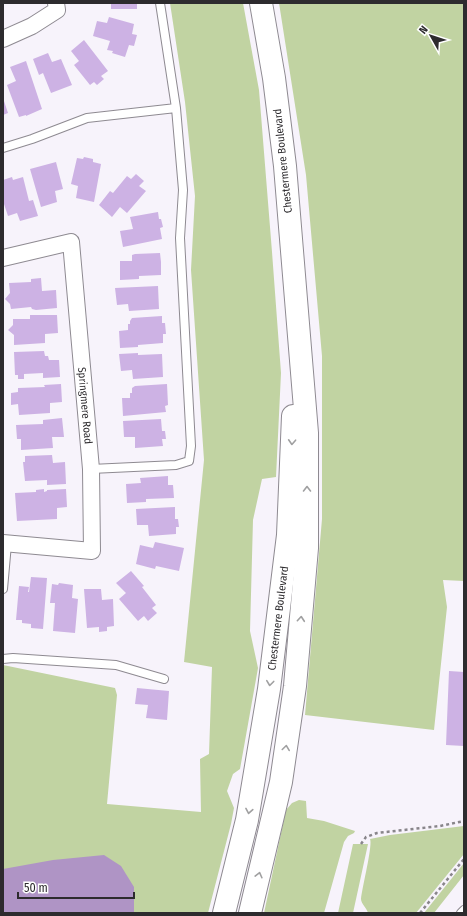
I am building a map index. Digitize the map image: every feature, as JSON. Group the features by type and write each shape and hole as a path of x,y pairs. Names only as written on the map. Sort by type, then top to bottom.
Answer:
{"main road":[{"name":"Chestermere Boulevard","path":"250,913 281,782 294,686 307,548 307,433 298,319 285,166 274,78 261,3"},
{"name":"Chestermere Boulevard","path":"224,913 247,820 270,681 288,535 298,319"}],"street":[{"path":"3,39 32,26 57,10 56,3"},
{"name":"Springmere Road","path":"3,258 71,242 91,469 92,551 5,544"}],"lane":[{"path":"91,469 176,465 189,461 191,446 180,238 183,190 176,108 160,3"},
{"path":"3,148 32,139 87,118 176,108"},
{"path":"3,589 5,544"},
{"path":"3,659 14,658 116,665 164,679"}],"path":[{"path":"361,844 366,837 377,833 440,826 464,821"},
{"path":"420,913 464,859"}],"green space":[{"path":"170,3 243,3 259,90 272,252 281,373 276,477 262,479 253,520 250,631 258,668 240,769 233,774 227,791 234,808 208,913 3,913 3,665 115,688 117,695 107,804 201,812 200,759 209,754 212,667 184,662 204,460 191,270 195,196 185,102"},
{"path":"279,3 464,3 464,581 443,580 447,607 434,730 305,715 322,519 322,356 306,175"},
{"path":"299,800 306,801 307,818 324,821 355,831 348,836 344,842 324,913 264,913 286,810 292,803"},
{"path":"464,826 464,854 416,913 368,913 361,899 371,843 370,839 390,835"},
{"path":"353,844 368,844 353,913 338,913"},
{"path":"464,863 464,875 434,913 424,913"}],"shaded area":[{"path":"104,855 121,866 134,887 134,913 3,913 3,869 53,860"}],"building":[{"path":"111,3 137,3 137,9 111,9"},
{"path":"109,17 134,24 132,34 137,35 134,46 129,45 125,57 112,53 113,51 107,50 110,41 93,36 97,21 107,23"},
{"path":"84,40 108,71 101,76 104,79 97,85 94,82 90,85 74,65 79,61 71,51"},
{"path":"48,53 52,62 61,59 72,85 51,93 43,73 39,75 33,59"},
{"path":"26,61 42,109 26,116 19,117 7,85 16,81 10,67"},
{"path":"3,98 8,113 3,115"},
{"path":"84,157 93,159 93,162 101,164 94,202 76,198 78,186 71,184 77,158 83,159"},
{"path":"56,162 63,189 55,191 57,202 41,207 30,169"},
{"path":"136,174 144,181 139,186 146,191 127,213 120,207 112,217 99,205 110,191 113,193 127,176 131,179"},
{"path":"12,177 13,180 23,177 29,201 33,200 38,216 20,221 17,213 8,216 3,201 3,180"},
{"path":"158,212 159,219 161,219 163,227 160,228 162,239 123,247 120,231 133,229 130,217"},
{"path":"160,253 161,275 139,276 139,279 120,280 120,261 132,261 132,255 135,254"},
{"path":"41,278 42,291 56,290 57,308 36,310 32,309 31,307 11,309 10,304 5,299 10,293 9,283 31,282 31,279"},
{"path":"158,286 159,309 129,311 128,304 117,305 115,288"},
{"path":"30,315 57,315 58,333 45,334 45,343 14,345 14,335 8,330 13,325 13,319 30,319"},
{"path":"162,316 162,323 165,323 166,334 163,334 163,343 120,348 119,331 128,330 128,324 130,324 132,318"},
{"path":"44,351 45,356 48,356 49,360 59,360 60,377 43,378 43,373 24,374 24,379 18,379 18,375 15,375 14,352"},
{"path":"138,353 138,355 162,354 163,377 133,379 132,370 121,371 119,354"},
{"path":"61,384 62,402 50,403 50,413 19,415 18,404 11,405 11,393 18,392 18,388 45,387 44,385"},
{"path":"167,384 168,405 165,406 166,412 123,416 122,398 130,398 132,388 135,386"},
{"path":"62,418 64,437 52,437 53,448 21,450 21,439 17,439 16,425 43,424 43,420"},
{"path":"161,419 162,431 165,431 166,439 162,439 163,446 135,448 135,437 124,437 123,421"},
{"path":"52,455 53,463 65,462 66,484 47,485 47,480 25,481 23,462 25,462 25,456"},
{"path":"168,476 168,485 173,485 174,498 146,499 146,502 127,503 126,484 141,483 140,478"},
{"path":"44,489 44,492 47,490 66,489 67,507 57,508 57,519 17,521 15,493 36,492 36,490"},
{"path":"175,507 175,519 178,519 179,527 176,527 176,534 149,536 148,525 137,525 136,509"},
{"path":"155,542 184,548 179,571 156,566 155,569 136,564 140,545 153,548"},
{"path":"131,571 144,586 142,587 156,605 152,608 157,613 148,621 144,616 138,621 119,599 126,593 116,583"},
{"path":"31,577 47,578 43,629 31,628 31,624 22,623 22,620 16,620 19,586 29,587 29,592"},
{"path":"59,583 73,585 72,598 78,599 75,633 53,631 55,603 50,603 52,584 58,585"},
{"path":"84,589 101,589 102,600 113,599 114,626 107,627 107,631 99,632 99,627 87,628"},
{"path":"449,671 464,672 464,746 446,745"},
{"path":"137,688 169,691 167,720 146,718 148,705 135,704"}]}
